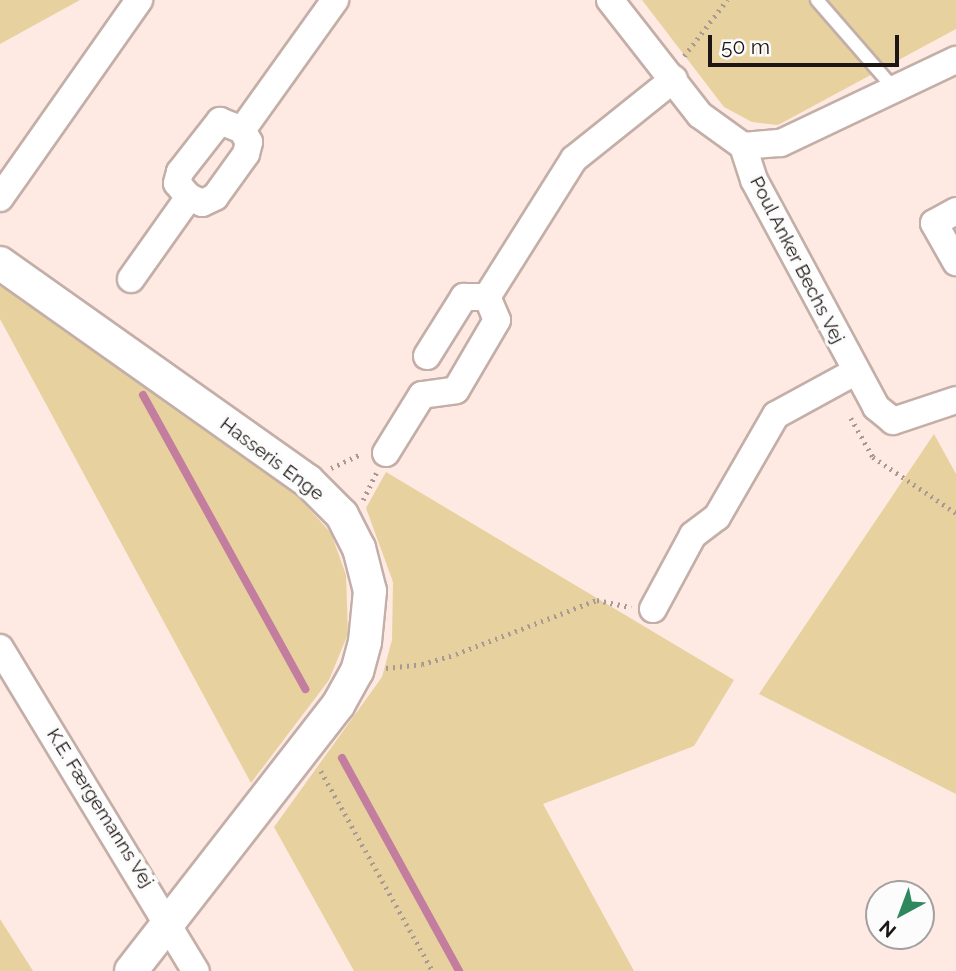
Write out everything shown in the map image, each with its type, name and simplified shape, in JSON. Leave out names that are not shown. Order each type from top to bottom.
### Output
[{"type":"street","points":[[0,198],[139,0]]},
{"type":"street","points":[[242,130],[335,0]]},
{"type":"street","points":[[610,0],[700,115],[743,146]]},
{"type":"street","name":"Poul Anker Bechs Vej","points":[[956,60],[896,91],[781,143],[743,146],[754,180],[844,377],[893,421],[956,400]]},
{"type":"street","points":[[487,297],[574,159],[670,74]]},
{"type":"street","points":[[220,121],[242,130],[249,142],[246,154],[215,197],[202,203],[189,197],[177,183],[180,172],[210,128],[220,121]]},
{"type":"street","points":[[131,279],[189,197]]},
{"type":"street","points":[[956,211],[934,223],[956,262]]},
{"type":"street","name":"Hasseris Enge","points":[[0,263],[300,475],[342,515],[370,591],[365,642],[357,671],[338,705],[131,971]]},
{"type":"street","points":[[427,356],[464,297],[487,297]]},
{"type":"street","points":[[386,453],[422,395],[456,390],[497,320],[487,297]]},
{"type":"street","points":[[653,609],[693,535],[718,517],[776,415],[844,377]]},
{"type":"street","name":"K.E. Færgemanns Vej","points":[[0,648],[170,921],[196,971]]},
{"type":"lane","points":[[817,0],[896,91]]},
{"type":"path","points":[[670,74],[691,51],[727,0]]},
{"type":"path","points":[[844,377],[873,457],[956,513]]},
{"type":"path","points":[[300,475],[334,467],[359,454],[386,453],[349,529]]},
{"type":"path","points":[[357,671],[422,664],[597,600],[653,609]]},
{"type":"path","points":[[303,748],[326,778],[433,971]]},
{"type":"shaded area","points":[[0,0],[80,0],[0,44]]},
{"type":"shaded area","points":[[642,0],[956,0],[956,29],[778,125],[752,122],[724,107]]},
{"type":"shaded area","points":[[0,283],[294,492],[331,533],[346,575],[348,634],[329,680],[251,783],[0,319]]},
{"type":"shaded area","points":[[934,434],[956,474],[956,794],[759,694]]},
{"type":"shaded area","points":[[386,472],[734,680],[694,746],[543,804],[634,971],[354,971],[274,827],[382,677],[392,640],[393,582],[366,508]]},
{"type":"shaded area","points":[[0,919],[33,971],[0,971]]},
{"type":"waterway","points":[[143,395],[305,689]]},
{"type":"waterway","points":[[342,758],[459,971]]}]
